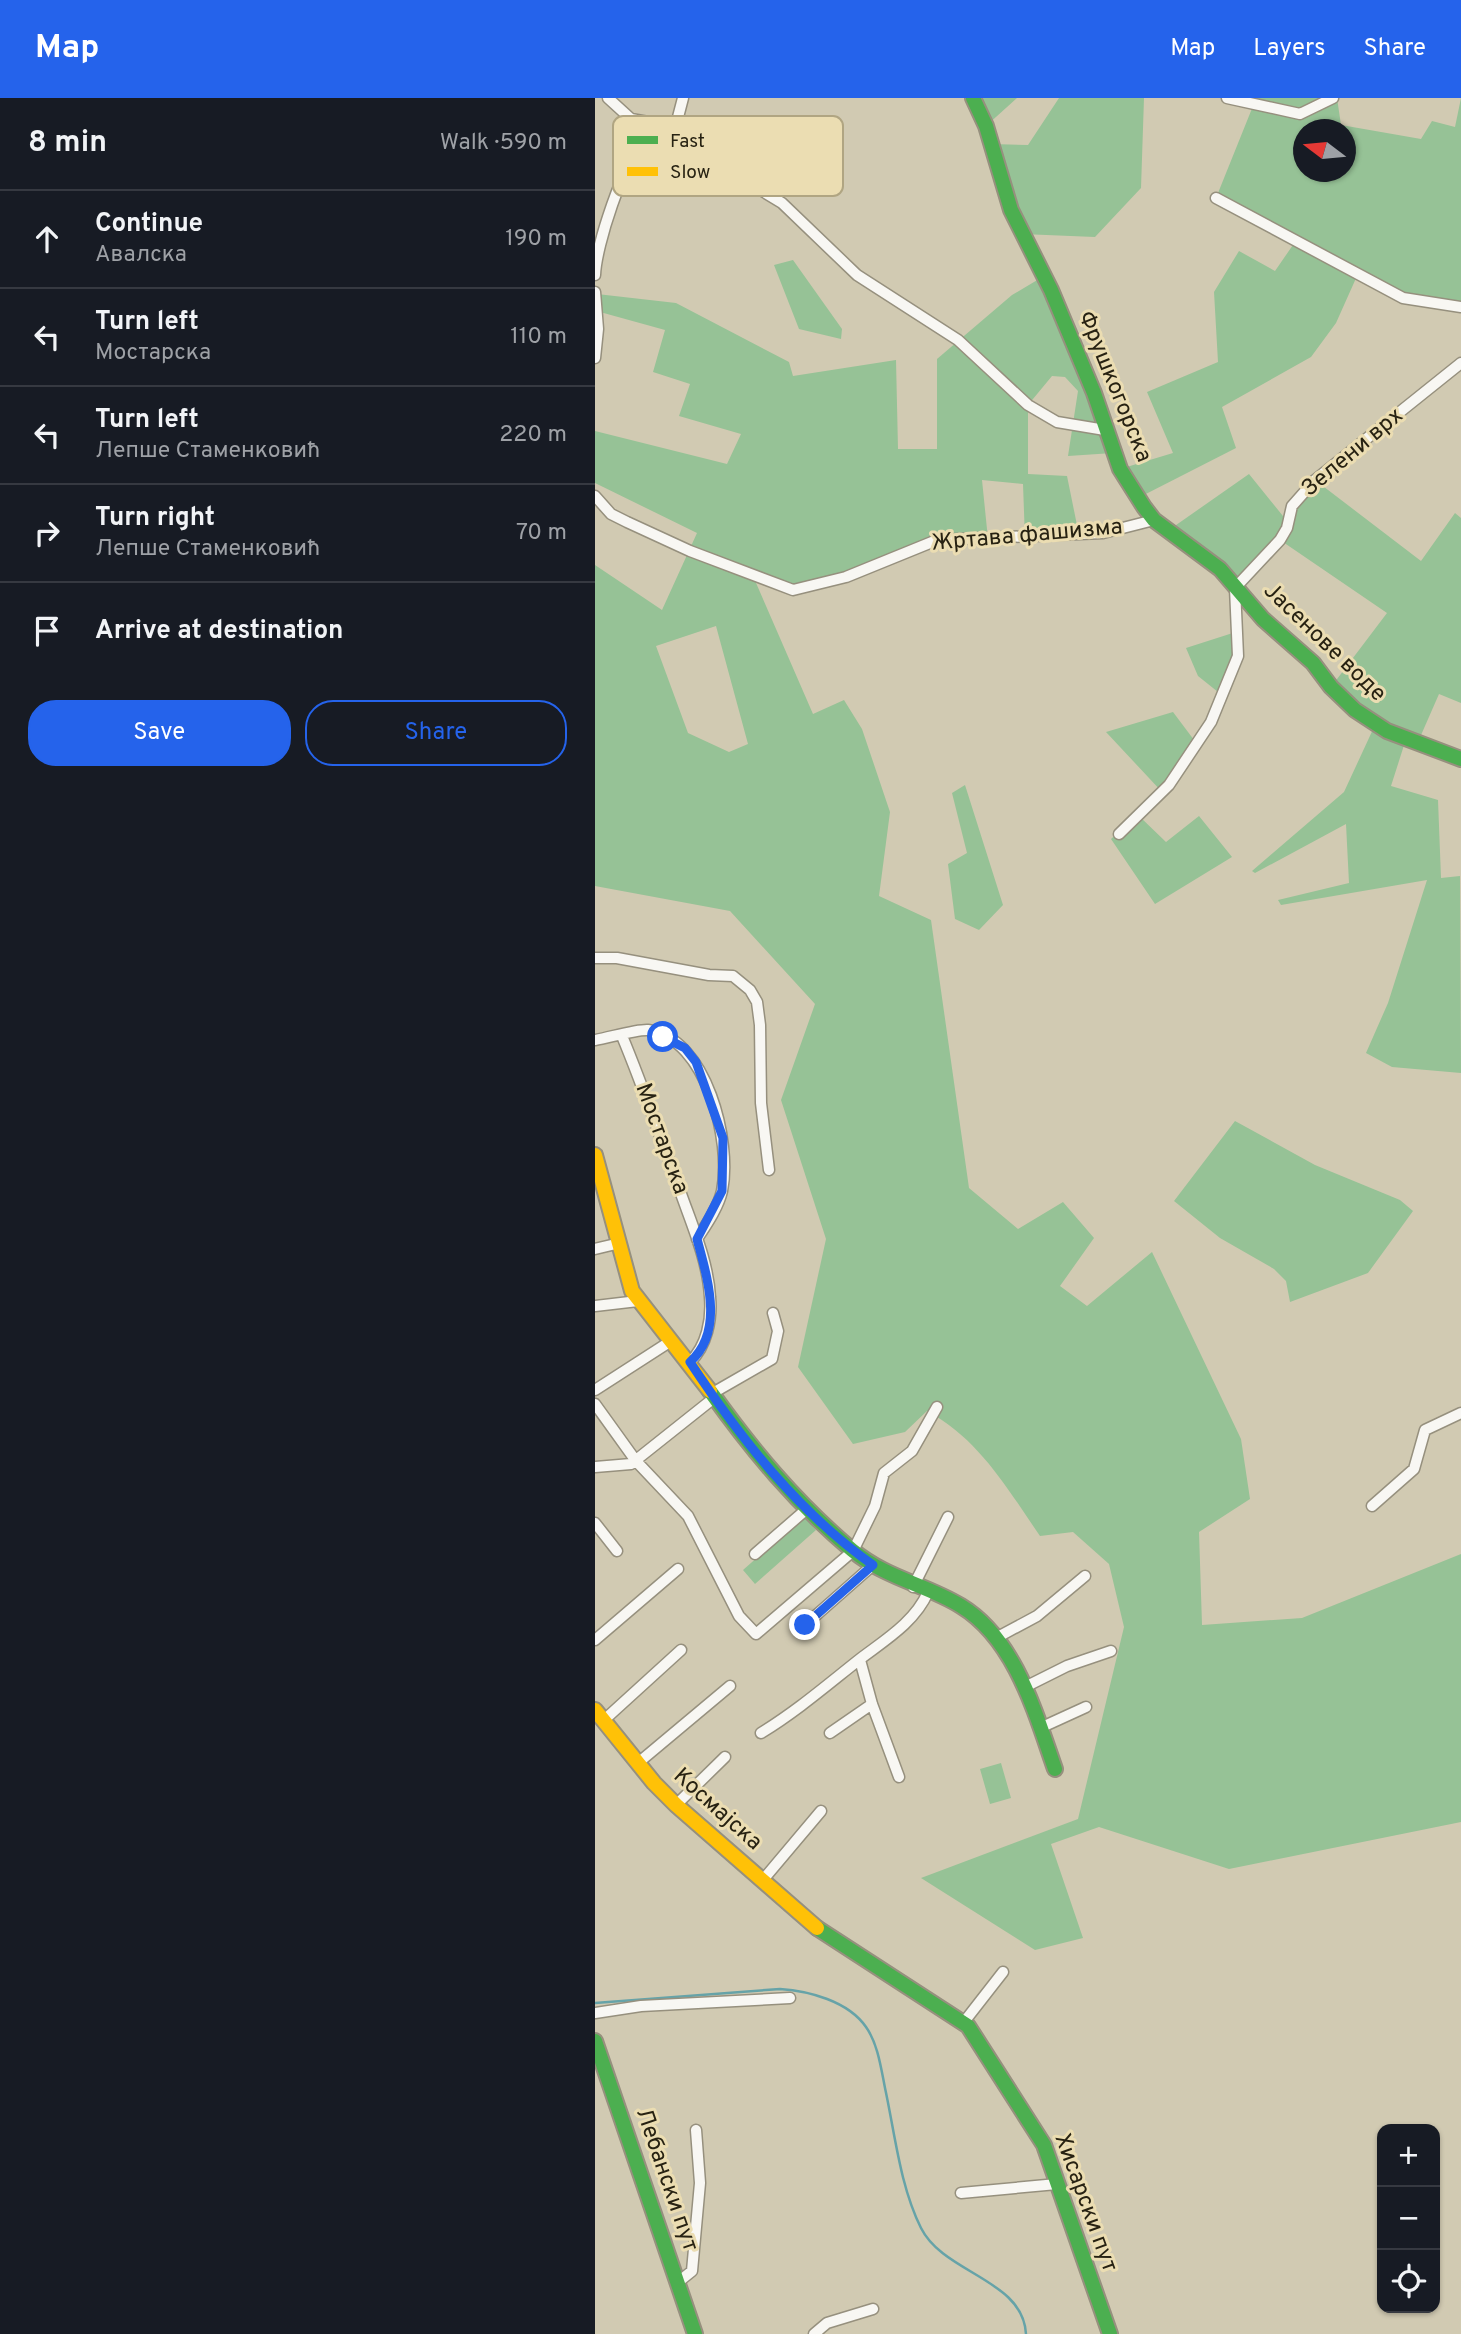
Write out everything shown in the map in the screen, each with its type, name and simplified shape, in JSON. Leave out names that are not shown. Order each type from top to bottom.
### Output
[{"type":"street","points":[[608,98],[628,116]]},
{"type":"street","name":"Фрушкогорска","points":[[973,98],[989,135],[1011,210],[1052,290],[1094,393],[1120,469],[1154,520],[1220,569],[1235,588]]},
{"type":"street","points":[[1227,98],[1300,114],[1333,98]]},
{"type":"street","points":[[676,116],[680,99]]},
{"type":"street","points":[[595,275],[596,261],[615,196]]},
{"type":"street","points":[[771,196],[782,203],[857,275],[958,340],[1028,405],[1057,422],[1105,430]]},
{"type":"street","points":[[1216,198],[1403,298],[1461,307]]},
{"type":"street","points":[[595,292],[599,329],[595,358]]},
{"type":"street","name":"Зелени врх","points":[[1235,588],[1280,540],[1287,528],[1292,506],[1315,480],[1461,363]]},
{"type":"street","name":"Жртава фашизма","points":[[595,496],[611,514],[627,522],[690,551],[793,590],[846,577],[937,540],[1103,533],[1154,520]]},
{"type":"street","points":[[1119,834],[1170,785],[1215,714],[1238,656],[1235,588]]},
{"type":"street","name":"Јасенове воде","points":[[1235,588],[1263,619],[1313,663],[1331,687],[1355,710],[1387,731],[1446,751],[1461,759]]},
{"type":"street","points":[[595,958],[617,957],[709,975],[733,976],[750,989],[757,1002],[760,1025],[761,1103],[769,1170]]},
{"type":"street","points":[[595,1040],[646,1030],[685,1048],[696,1062],[723,1138],[722,1191],[697,1239]]},
{"type":"street","name":"Мостарска","points":[[622,1036],[697,1239],[711,1305],[701,1349],[690,1362]]},
{"type":"street","points":[[595,1156],[632,1291],[638,1301],[690,1362],[755,1454],[853,1551],[913,1587],[961,1606],[996,1638],[1025,1687],[1055,1769]]},
{"type":"street","points":[[595,1249],[620,1243]]},
{"type":"street","points":[[595,1306],[638,1301]]},
{"type":"street","points":[[595,1467],[624,1466],[636,1461],[713,1396],[772,1359],[778,1331],[773,1313]]},
{"type":"street","points":[[595,1391],[671,1341]]},
{"type":"street","points":[[595,1404],[636,1461],[694,1524],[731,1602],[739,1616],[756,1634],[853,1551],[875,1506],[884,1473],[912,1451],[937,1407]]},
{"type":"street","points":[[1372,1506],[1414,1469],[1425,1430],[1461,1413]]},
{"type":"street","points":[[755,1554],[808,1508]]},
{"type":"street","points":[[913,1587],[949,1517]]},
{"type":"street","points":[[595,1523],[617,1551]]},
{"type":"street","points":[[805,1625],[873,1565]]},
{"type":"street","points":[[595,1640],[678,1569]]},
{"type":"street","points":[[996,1638],[1037,1616],[1085,1576]]},
{"type":"street","points":[[761,1733],[814,1699],[901,1628],[918,1610],[928,1592]]},
{"type":"street","points":[[599,1716],[681,1650]]},
{"type":"street","points":[[1025,1687],[1067,1666],[1111,1651]]},
{"type":"street","points":[[860,1660],[872,1704],[899,1777]]},
{"type":"street","points":[[638,1763],[730,1686]]},
{"type":"street","points":[[829,1733],[872,1704]]},
{"type":"street","points":[[1040,1728],[1086,1707]]},
{"type":"street","name":"Космајска","points":[[599,1716],[676,1805],[821,1932]]},
{"type":"street","points":[[676,1805],[725,1757]]},
{"type":"street","points":[[762,1881],[821,1811]]},
{"type":"street","name":"Хисарски пут","points":[[821,1932],[964,2022],[1044,2145],[1110,2334]]},
{"type":"street","points":[[964,2022],[1003,1972]]},
{"type":"street","points":[[595,2013],[653,2005],[790,1998]]},
{"type":"street","name":"Лебански пут","points":[[595,2040],[695,2334]]},
{"type":"street","points":[[677,2283],[692,2271],[701,2183],[696,2130]]},
{"type":"street","points":[[961,2193],[1057,2184]]},
{"type":"street","points":[[814,2334],[836,2319],[873,2309]]},
{"type":"green space","points":[[973,98],[1017,98],[986,126]]},
{"type":"green space","points":[[1059,98],[1144,98],[1141,188],[1095,237],[1022,234],[991,144],[1028,145]]},
{"type":"green space","points":[[1227,98],[1337,98],[1340,119],[1293,119],[1293,182],[1356,182],[1356,128],[1421,139],[1432,121],[1455,127],[1461,98],[1461,307],[1414,301],[1357,276],[1336,323],[1311,357],[1222,407],[1236,448],[1138,498],[1120,469],[1173,453],[1147,392],[1218,362],[1214,292],[1239,251],[1275,271],[1295,242],[1216,198],[1253,106]]},
{"type":"green space","points":[[793,260],[842,329],[841,339],[799,329],[774,265]]},
{"type":"green space","points":[[1044,276],[1113,453],[1068,456],[1078,391],[1065,377],[1052,376],[1028,405],[1028,474],[1067,476],[1079,535],[1025,539],[1023,484],[982,480],[988,539],[936,540],[793,590],[753,576],[813,714],[844,700],[862,729],[890,812],[879,896],[931,920],[969,1188],[1018,1229],[1063,1202],[1094,1238],[1060,1286],[1087,1306],[1152,1252],[1241,1439],[1250,1499],[1199,1532],[1202,1625],[1302,1618],[1461,1554],[1461,1822],[1229,1869],[1099,1827],[1051,1844],[1083,1938],[1035,1950],[921,1878],[1078,1819],[1124,1627],[1109,1564],[1073,1532],[1040,1536],[977,1450],[945,1422],[927,1411],[905,1432],[853,1444],[798,1367],[826,1239],[781,1100],[815,1004],[730,911],[595,886],[595,565],[662,610],[697,533],[595,483],[595,431],[727,464],[741,434],[679,416],[690,384],[653,372],[665,330],[600,312],[597,294],[676,303],[789,362],[793,376],[896,360],[898,449],[937,449],[937,359],[1012,295]],"holes":[[[716,626],[748,744],[729,752],[688,733],[656,646]]]},
{"type":"green space","points":[[1249,474],[1287,521],[1315,480],[1421,561],[1455,513],[1461,518],[1461,703],[1439,694],[1418,742],[1406,739],[1391,786],[1438,800],[1441,878],[1460,876],[1461,1073],[1392,1067],[1366,1053],[1388,1003],[1427,880],[1281,905],[1278,900],[1349,883],[1346,824],[1255,873],[1252,871],[1344,792],[1375,725],[1331,687],[1387,613],[1280,540],[1235,588],[1169,530]]},
{"type":"green space","points":[[1239,631],[1239,646],[1223,696],[1198,676],[1186,648]]},
{"type":"green space","points":[[1173,712],[1197,744],[1163,793],[1106,732]]},
{"type":"green space","points":[[965,785],[1003,905],[979,930],[955,919],[948,864],[967,853],[952,793]]},
{"type":"green space","points":[[1138,815],[1166,842],[1199,816],[1232,857],[1155,904],[1111,839]]},
{"type":"green space","points":[[1235,1121],[1315,1165],[1400,1200],[1413,1211],[1368,1273],[1290,1302],[1286,1281],[1274,1269],[1220,1238],[1174,1201]]},
{"type":"green space","points":[[804,1516],[816,1530],[755,1584],[743,1570]]},
{"type":"green space","points":[[1001,1763],[1011,1798],[990,1804],[980,1769]]},
{"type":"waterway","points":[[595,2003],[780,1989],[815,1995],[849,2010],[866,2027],[876,2048],[903,2177],[921,2228],[932,2244],[998,2288],[1012,2301],[1022,2316],[1026,2334]]},
{"type":"traffic: fast","points":[[973,98],[986,126],[1011,210],[1051,290],[1094,393],[1120,469],[1144,507],[1154,520],[1220,569],[1263,619],[1313,663],[1331,687],[1355,710],[1387,731],[1461,759]]},
{"type":"traffic: fast","points":[[710,1391],[776,1475],[812,1514],[852,1550],[892,1575],[961,1606],[980,1620],[996,1637],[1031,1701],[1055,1769]]},
{"type":"traffic: fast","points":[[817,1928],[968,2026],[1044,2145],[1110,2334]]},
{"type":"traffic: fast","points":[[595,2041],[695,2334]]},
{"type":"traffic: slow","points":[[595,1155],[632,1291],[710,1391]]},
{"type":"traffic: slow","points":[[595,1710],[654,1783],[676,1805],[817,1928]]},
{"type":"route","points":[[663,1037],[685,1048],[696,1062],[723,1138],[722,1191],[697,1239],[710,1294],[709,1322],[701,1349],[690,1362],[755,1454],[779,1482],[853,1551],[873,1565],[805,1625]]}]
